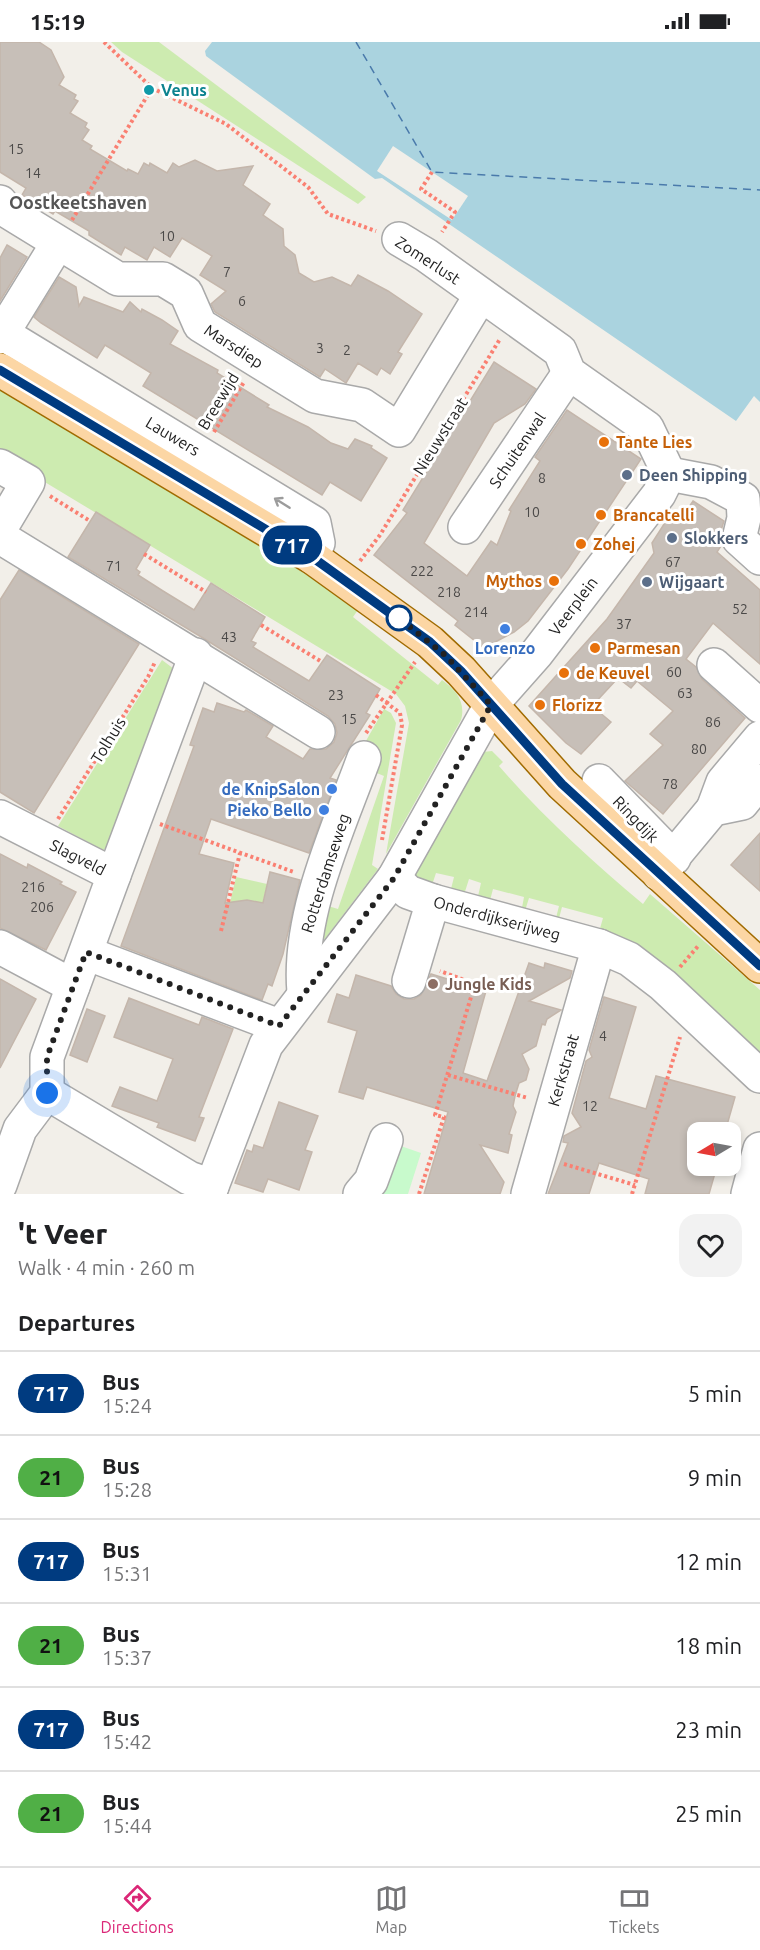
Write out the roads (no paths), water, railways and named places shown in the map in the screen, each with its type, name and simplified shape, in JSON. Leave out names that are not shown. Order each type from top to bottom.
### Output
[{"type":"main road","name":"Ringdijk","points":[[0,370],[312,557],[430,642],[562,784],[666,866],[716,926],[760,966]]},
{"type":"street","name":"Marsdiep","points":[[0,202],[7,211],[118,279],[163,279],[186,293],[200,325],[256,361],[315,396],[362,405],[399,430],[481,295]]},
{"type":"street","name":"Zomerlust","points":[[399,239],[560,351],[569,373],[647,428],[669,474]]},
{"type":"street","points":[[1,334],[58,243]]},
{"type":"street","name":"Lauwers","points":[[1,334],[314,523],[318,543],[312,557]]},
{"type":"street","name":"Schuitenwal","points":[[465,527],[569,373]]},
{"type":"street","points":[[0,466],[28,482],[0,529]]},
{"type":"street","points":[[669,474],[711,482],[743,499],[744,518],[739,539],[760,558]]},
{"type":"street","name":"Veerplein","points":[[491,705],[537,653],[659,494],[669,474]]},
{"type":"street","points":[[0,537],[196,655],[318,732]]},
{"type":"street","points":[[114,875],[196,655]]},
{"type":"street","points":[[714,665],[760,706]]},
{"type":"street","points":[[0,1185],[20,1129],[47,1093],[210,1190],[255,1066],[266,1045],[304,992],[351,936],[394,878],[491,705]]},
{"type":"street","points":[[666,866],[713,809],[723,782],[760,738]]},
{"type":"street","name":"Rotterdamseweg","points":[[304,992],[301,964],[304,941],[320,881],[364,758]]},
{"type":"street","name":"Ringdijk","points":[[599,781],[666,866]]},
{"type":"street","points":[[713,809],[742,803],[760,782]]},
{"type":"street","name":"Slagveld","points":[[0,817],[114,875],[47,1057],[47,1093]]},
{"type":"street","name":"Onderdijkserijweg","points":[[394,878],[408,892],[433,901],[599,946],[629,959],[663,985],[760,1076]]},
{"type":"street","points":[[413,968],[433,901]]},
{"type":"street","name":"Kerkstraat","points":[[528,1194],[537,1156],[599,946]]},
{"type":"street","points":[[0,947],[73,986]]},
{"type":"street","points":[[86,952],[279,1026]]},
{"type":"street","points":[[360,1194],[371,1181],[386,1140]]},
{"type":"street","points":[[748,1194],[760,1149]]},
{"type":"water","points":[[212,42],[760,42],[760,402],[754,396],[736,421],[382,178],[375,179],[206,56],[205,51]]},
{"type":"place","name":"Venus","points":[[149,90]]},
{"type":"place","name":"Tante Lies","points":[[604,442]]},
{"type":"place","name":"Deen Shipping","points":[[627,475]]},
{"type":"place","name":"Brancatelli","points":[[601,515]]},
{"type":"place","name":"Slokkers","points":[[672,538]]},
{"type":"place","name":"Zohej","points":[[581,544]]},
{"type":"place","name":"Mythos","points":[[554,581]]},
{"type":"place","name":"Wijgaart","points":[[647,582]]},
{"type":"place","name":"Lorenzo","points":[[505,629]]},
{"type":"place","name":"Parmesan","points":[[595,648]]},
{"type":"place","name":"de Keuvel","points":[[564,673]]},
{"type":"place","name":"Florizz","points":[[540,705]]},
{"type":"place","name":"de KnipSalon","points":[[332,789]]},
{"type":"place","name":"Pieko Bello","points":[[324,810]]},
{"type":"place","name":"Jungle Kids","points":[[433,984]]},
{"type":"district","name":"Oostkeetshaven","points":[[78,202]]}]
